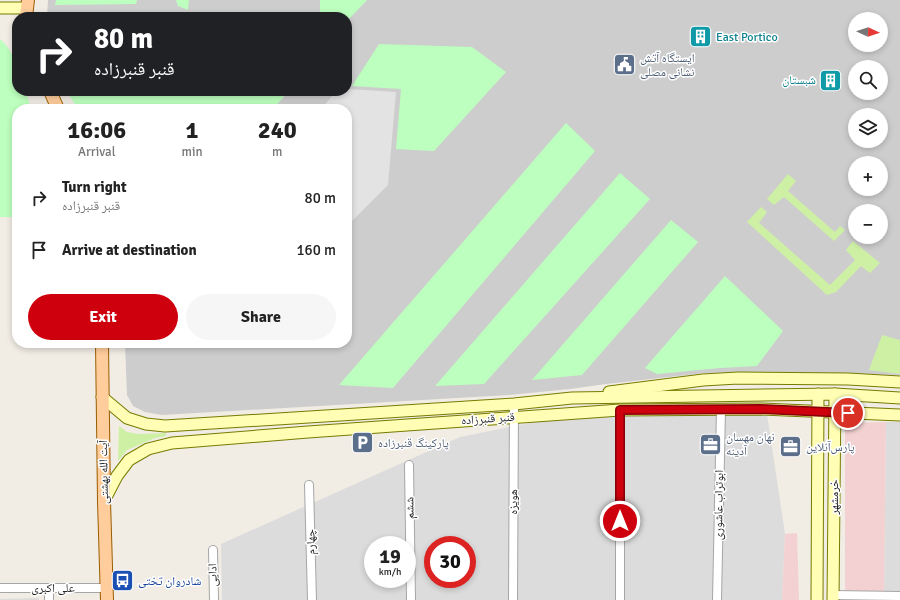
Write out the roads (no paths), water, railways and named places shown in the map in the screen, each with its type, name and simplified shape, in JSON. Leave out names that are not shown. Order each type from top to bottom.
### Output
[{"type":"main road","points":[[0,8],[27,8]]},
{"type":"main road","name":"آیت الله بهشتی","points":[[102,348],[107,594]]},
{"type":"main road","points":[[572,398],[703,380],[738,378],[848,379],[900,382]]},
{"type":"main road","name":"قنبر قنبرزاده","points":[[102,397],[127,418],[146,424],[165,426],[514,404],[572,398],[818,394],[900,398]]},
{"type":"main road","name":"خرمشهر","points":[[817,600],[818,394]]},
{"type":"main road","name":"خرمشهر","points":[[833,597],[834,394]]},
{"type":"main road","name":"قنبر قنبرزاده","points":[[104,502],[118,476],[129,460],[148,449],[172,443],[316,431],[620,410],[721,409],[818,411],[900,415]]},
{"type":"street","name":"هویزه","points":[[513,600],[514,404]]},
{"type":"street","name":"ابوتراب عاشوری","points":[[717,600],[721,409]]},
{"type":"street","points":[[620,410],[620,600]]},
{"type":"street","name":"ششم","points":[[409,465],[411,600]]},
{"type":"street","name":"چهارم","points":[[309,485],[312,600]]},
{"type":"street","name":"ادایی","points":[[213,550],[214,600]]},
{"type":"street","name":"علی‌ اکبری","points":[[0,588],[49,588],[107,594]]},
{"type":"street","points":[[49,588],[49,600]]},
{"type":"street","points":[[833,597],[900,596]]},
{"type":"place","name":"East Portico","points":[[700,37]]},
{"type":"place","name":"ایستگاه آتش نشانی مصلی","points":[[625,65]]},
{"type":"place","name":"شبستان","points":[[831,80]]},
{"type":"place","name":"پارکینگ قنبرزاده","points":[[363,443]]},
{"type":"place","name":"نهان مهسان آدینه","points":[[710,444]]},
{"type":"place","name":"پارس‌آنلاین","points":[[790,447]]},
{"type":"place","name":"شادروان تختی","points":[[123,581]]}]
